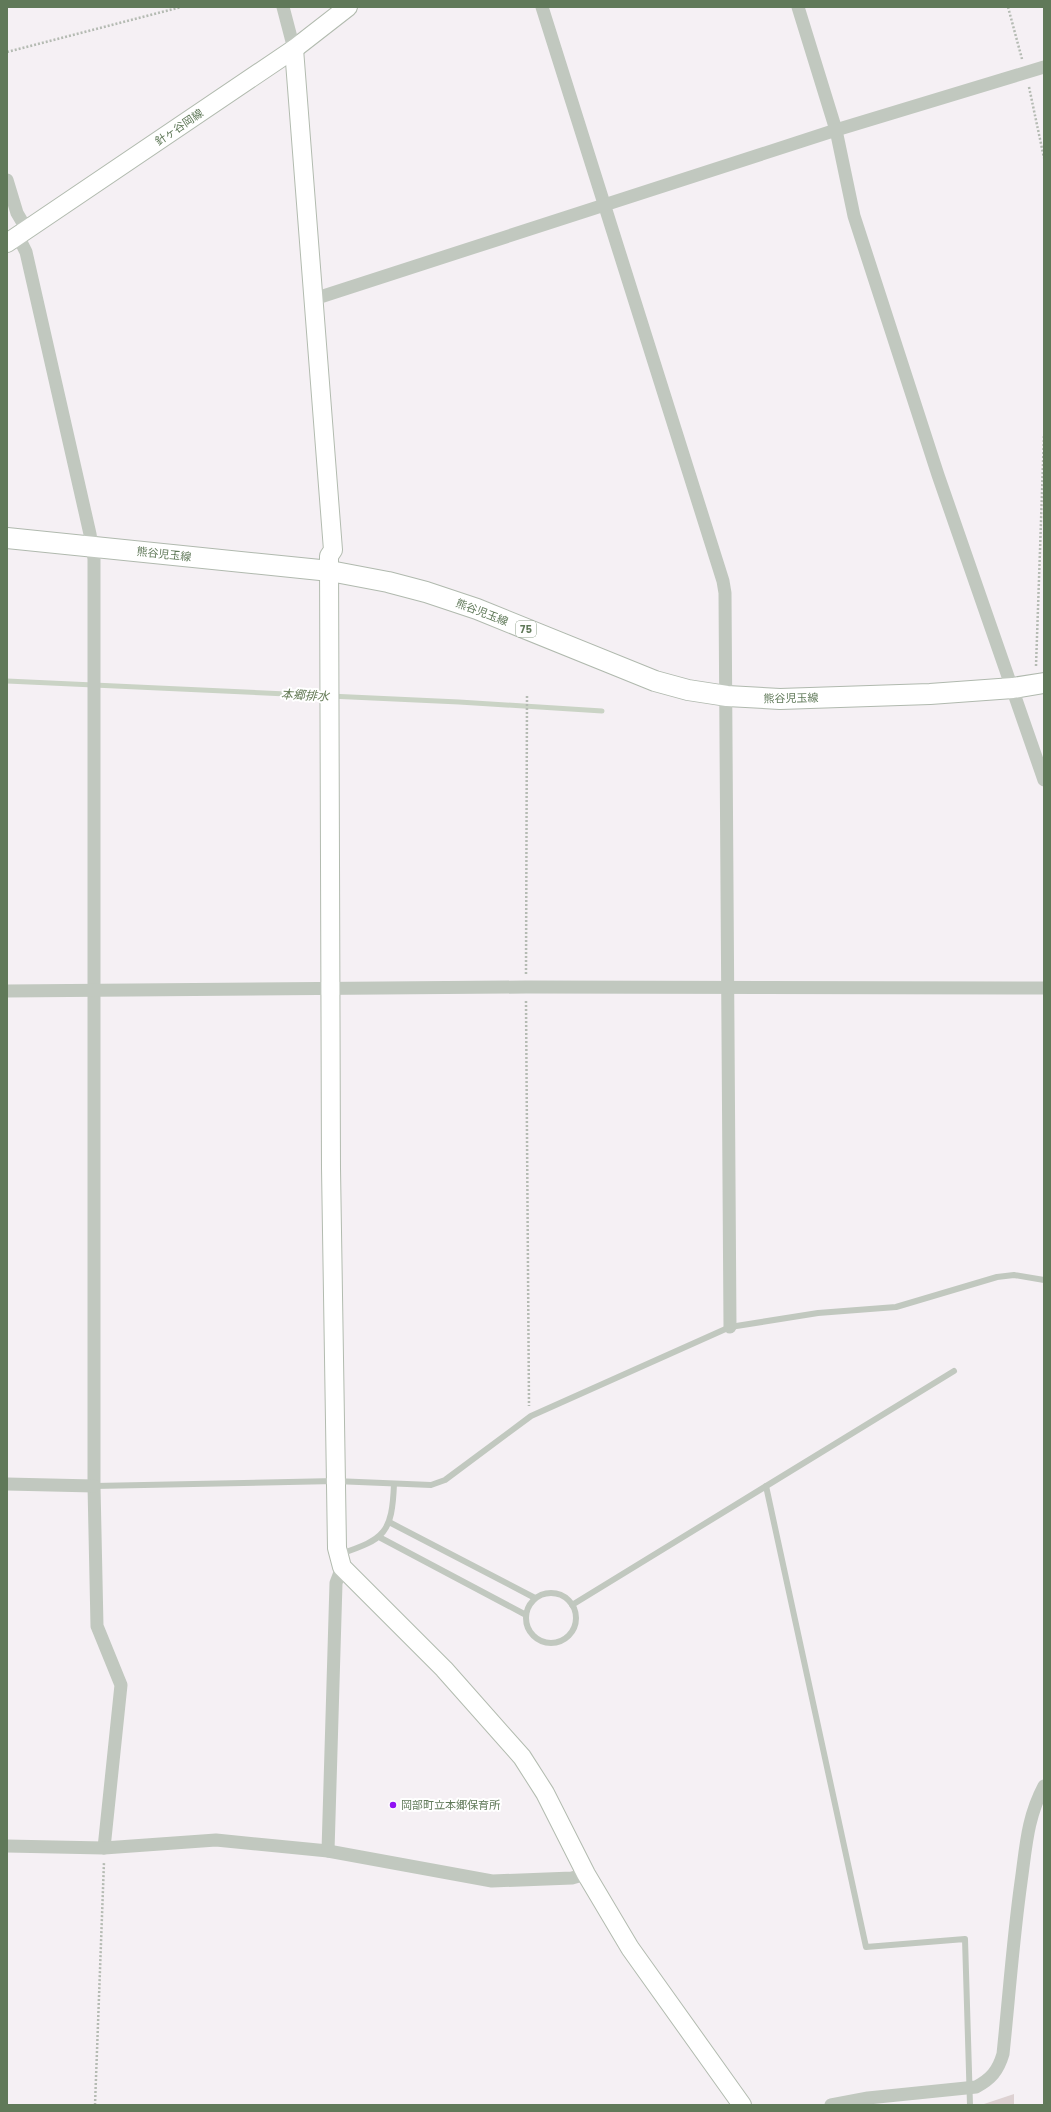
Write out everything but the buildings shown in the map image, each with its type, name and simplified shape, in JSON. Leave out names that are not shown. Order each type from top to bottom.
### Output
[{"type":"main road","name":"熊谷児玉線","points":[[7,538],[330,571],[388,582],[477,608],[655,681],[688,690],[727,696],[780,699],[930,694],[1013,688],[1040,684]]},
{"type":"street","points":[[283,7],[294,49],[333,550],[329,556],[331,1168],[335,1481],[337,1548],[340,1561],[336,1583],[328,1851]]},
{"type":"street","name":"針ヶ谷岡線","points":[[17,236],[294,49],[348,7]]},
{"type":"street","points":[[542,7],[723,581],[725,593],[729,988],[730,1327]]},
{"type":"street","points":[[798,7],[836,130],[854,216],[938,475],[1013,688],[1019,713],[1044,780]]},
{"type":"street","points":[[314,299],[836,130],[1044,67]]},
{"type":"street","points":[[7,180],[17,213],[17,236],[26,252],[94,559],[94,1486],[97,1626],[121,1685],[104,1848]]},
{"type":"street","points":[[7,991],[526,987],[1044,988]]},
{"type":"street","points":[[7,1484],[94,1486]]},
{"type":"street","points":[[340,1561],[444,1669],[522,1758],[546,1793],[586,1874],[630,1948],[742,2105]]},
{"type":"street","points":[[831,2105],[868,2098],[969,2089],[988,2081],[999,2068],[1003,2054],[1026,1833],[1034,1804],[1044,1786]]},
{"type":"street","points":[[7,1846],[104,1848],[216,1840],[328,1851],[492,1881],[572,1878],[586,1874]]},
{"type":"lane","points":[[94,1486],[335,1481],[431,1486],[445,1480],[531,1416],[730,1327],[818,1313],[896,1307],[997,1277],[1014,1275],[1044,1280]]},
{"type":"lane","points":[[572,1605],[954,1371]]},
{"type":"lane","points":[[340,1561],[379,1537],[389,1522],[393,1502],[394,1484]]},
{"type":"lane","points":[[766,1486],[866,1947],[965,1939],[970,2105]]},
{"type":"lane","points":[[389,1522],[535,1598]]},
{"type":"lane","points":[[379,1537],[526,1615]]},
{"type":"lane","points":[[543,1594],[559,1594],[572,1605],[575,1612],[574,1627],[564,1639],[556,1642],[548,1642],[533,1635],[528,1629],[526,1615],[535,1598],[543,1594]]},
{"type":"path","points":[[7,52],[181,7]]},
{"type":"path","points":[[1008,7],[1026,72],[1044,158]]},
{"type":"path","points":[[1040,684],[1044,435]]},
{"type":"path","points":[[527,696],[526,987],[528,1389],[531,1416]]},
{"type":"path","points":[[95,2105],[104,1848]]},
{"type":"shaded area","points":[[1014,2094],[1014,2105],[981,2105]]},
{"type":"waterway","name":"本郷排水","points":[[7,681],[459,702],[602,711]]},
{"type":"place","name":"岡部町立本郷保育所","points":[[393,1805]]}]
